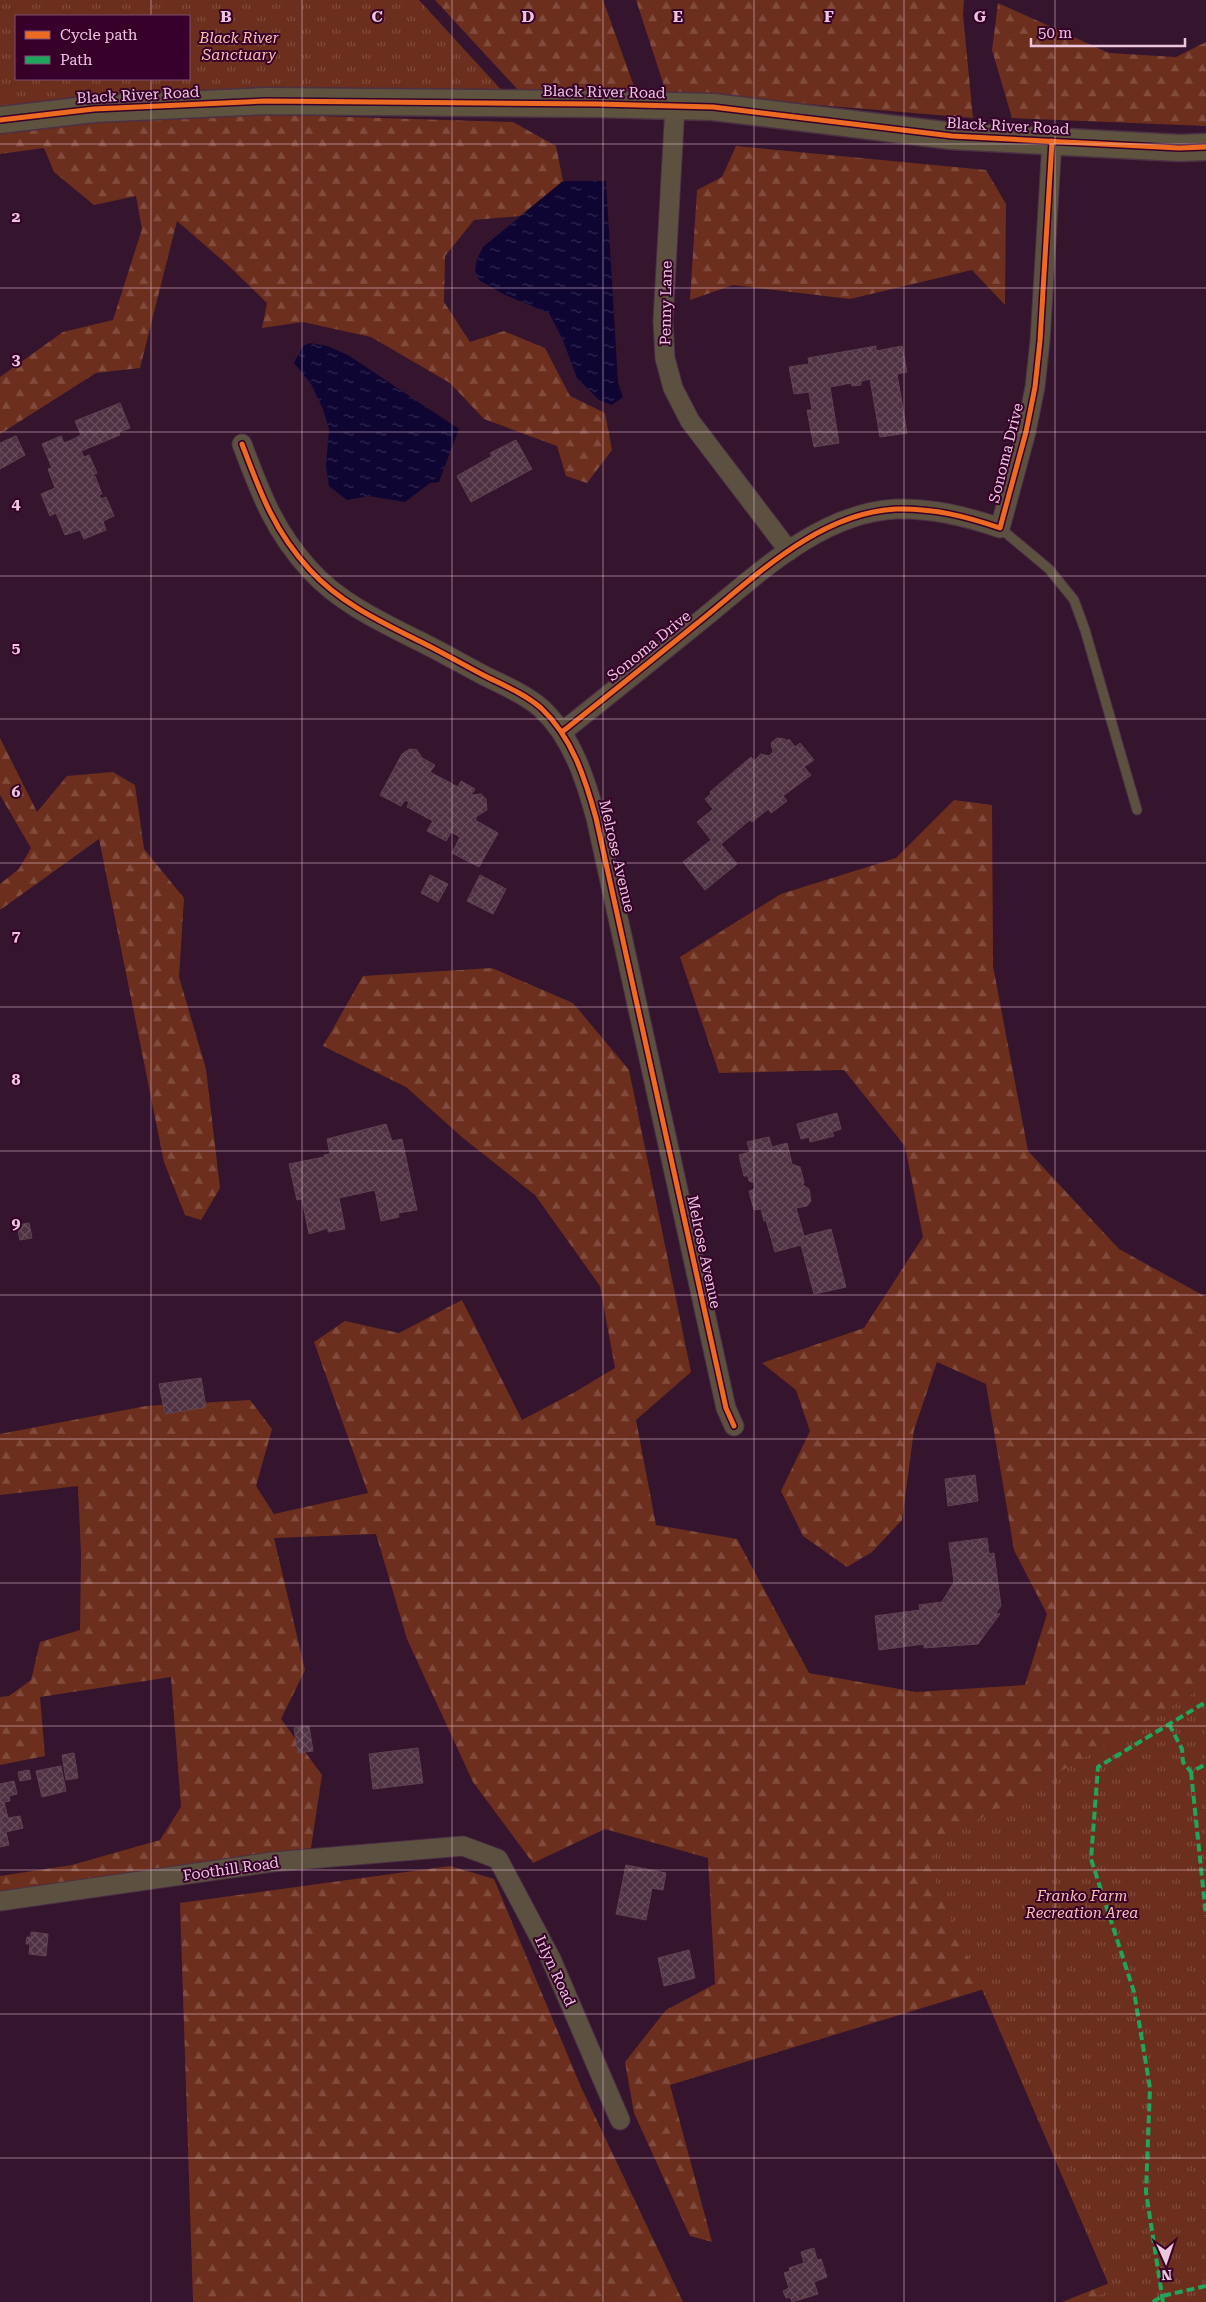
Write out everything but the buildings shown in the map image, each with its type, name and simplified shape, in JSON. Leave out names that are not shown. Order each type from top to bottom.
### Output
[{"type":"street","name":"Black River Road","points":[[0,120],[94,109],[266,100],[463,101],[713,107],[952,136],[1206,148]]},
{"type":"street","name":"Penny Lane","points":[[675,106],[663,321],[665,358],[673,388],[690,421],[789,551]]},
{"type":"street","name":"Sonoma Drive","points":[[562,732],[789,551],[831,526],[864,515],[895,509],[932,510],[961,515],[1000,528],[1026,432],[1035,387],[1040,341],[1052,141]]},
{"type":"street","name":"Melrose Avenue","points":[[242,444],[266,508],[285,540],[310,571],[343,599],[383,623],[514,691],[540,707],[562,732],[576,757],[596,818],[726,1408],[734,1426]]},
{"type":"street","name":"Foothill Road","points":[[0,1901],[272,1862],[463,1846]]},
{"type":"street","name":"Irlyn Road","points":[[463,1846],[498,1859],[551,1959],[620,2120]]},
{"type":"lane","points":[[1000,528],[1049,569],[1074,600],[1085,630],[1137,810]]},
{"type":"green space","name":"Black River Sanctuary","points":[[0,0],[419,0],[505,94],[0,113]]},
{"type":"green space","points":[[435,0],[603,0],[636,92],[519,91]]},
{"type":"green space","points":[[636,0],[964,0],[963,15],[973,118],[666,92]]},
{"type":"green space","points":[[998,3],[1109,53],[1176,57],[1206,42],[1206,126],[1012,118],[992,50]]},
{"type":"green space","points":[[193,112],[513,122],[556,146],[563,181],[520,216],[474,220],[445,256],[444,302],[470,342],[504,331],[545,348],[570,396],[605,413],[612,450],[587,483],[566,476],[557,446],[484,419],[450,383],[371,337],[303,322],[262,328],[267,303],[230,267],[177,221],[140,368],[96,373],[0,434],[0,377],[63,332],[113,320],[142,229],[136,196],[94,205],[54,172],[44,148],[0,154],[0,132]]},
{"type":"green space","points":[[736,146],[986,170],[1006,204],[1005,305],[972,270],[850,299],[733,285],[690,300],[697,190],[722,177]]},
{"type":"green space","points":[[0,738],[37,812],[67,776],[113,772],[135,785],[144,849],[184,898],[179,977],[206,1069],[220,1188],[201,1220],[185,1215],[164,1162],[99,839],[0,910],[0,884],[19,869],[31,848],[0,795]]},
{"type":"green space","points":[[954,800],[992,805],[993,966],[1028,1151],[1119,1249],[1206,1297],[1206,2221],[1096,1955],[670,2085],[712,2242],[690,2236],[634,2113],[625,2062],[666,2010],[715,1984],[708,1858],[605,1829],[533,1863],[473,1782],[407,1639],[376,1534],[274,1538],[305,1670],[281,1719],[322,1775],[311,1848],[0,1891],[0,1876],[72,1865],[160,1840],[181,1807],[171,1677],[40,1697],[45,1756],[0,1765],[0,1697],[9,1696],[31,1680],[40,1642],[80,1630],[81,1555],[78,1486],[0,1495],[0,1434],[146,1406],[250,1400],[272,1429],[256,1486],[274,1514],[368,1493],[314,1342],[345,1321],[399,1333],[462,1300],[522,1420],[615,1368],[600,1286],[535,1195],[463,1138],[406,1087],[323,1046],[363,976],[492,968],[573,1003],[629,1070],[691,1372],[636,1420],[656,1525],[737,1539],[809,1673],[916,1692],[1025,1685],[1047,1614],[1014,1550],[986,1384],[937,1362],[914,1430],[902,1520],[872,1552],[847,1567],[803,1536],[781,1491],[810,1431],[796,1390],[762,1363],[864,1328],[923,1237],[905,1146],[844,1070],[719,1073],[680,957],[781,894],[896,858]]},
{"type":"green space","name":"Franko Farm Recreation Area","points":[[1206,1686],[1206,2302],[1084,2302],[1111,2290],[923,1852]]},
{"type":"green space","points":[[450,1866],[494,1879],[581,2087],[683,2302],[193,2302],[180,1903]]},
{"type":"green space","points":[[1122,2278],[1120,2302],[1062,2302]]},
{"type":"water","points":[[563,181],[606,181],[618,383],[623,397],[612,405],[599,400],[577,378],[562,338],[549,313],[505,295],[479,280],[475,270],[477,259],[483,247]]},
{"type":"water","points":[[310,343],[327,346],[348,355],[459,429],[439,482],[430,483],[405,502],[369,496],[347,500],[329,486],[326,467],[329,429],[323,409],[311,384],[294,363],[303,346]]},
{"type":"marked path","points":[[1163,2302],[1146,2192],[1150,2088],[1134,1992],[1091,1859],[1098,1767],[1206,1702]]},
{"type":"marked path","points":[[1169,1724],[1182,1749],[1183,1762],[1191,1772],[1206,1764]]},
{"type":"marked path","points":[[1191,1772],[1206,1916]]},
{"type":"marked path","points":[[1153,2302],[1162,2296],[1206,2286]]},
{"type":"cycle path","points":[[0,120],[94,109],[266,101],[598,104],[713,107],[952,136],[1179,148],[1206,147]]},
{"type":"cycle path","points":[[562,732],[763,569],[813,535],[839,522],[867,513],[909,509],[948,514],[1000,528],[1026,432],[1035,387],[1040,341],[1052,141]]},
{"type":"cycle path","points":[[242,444],[262,495],[277,526],[297,555],[321,581],[334,592],[374,618],[528,698],[552,719],[569,745],[582,773],[596,818],[726,1408],[734,1426]]}]
